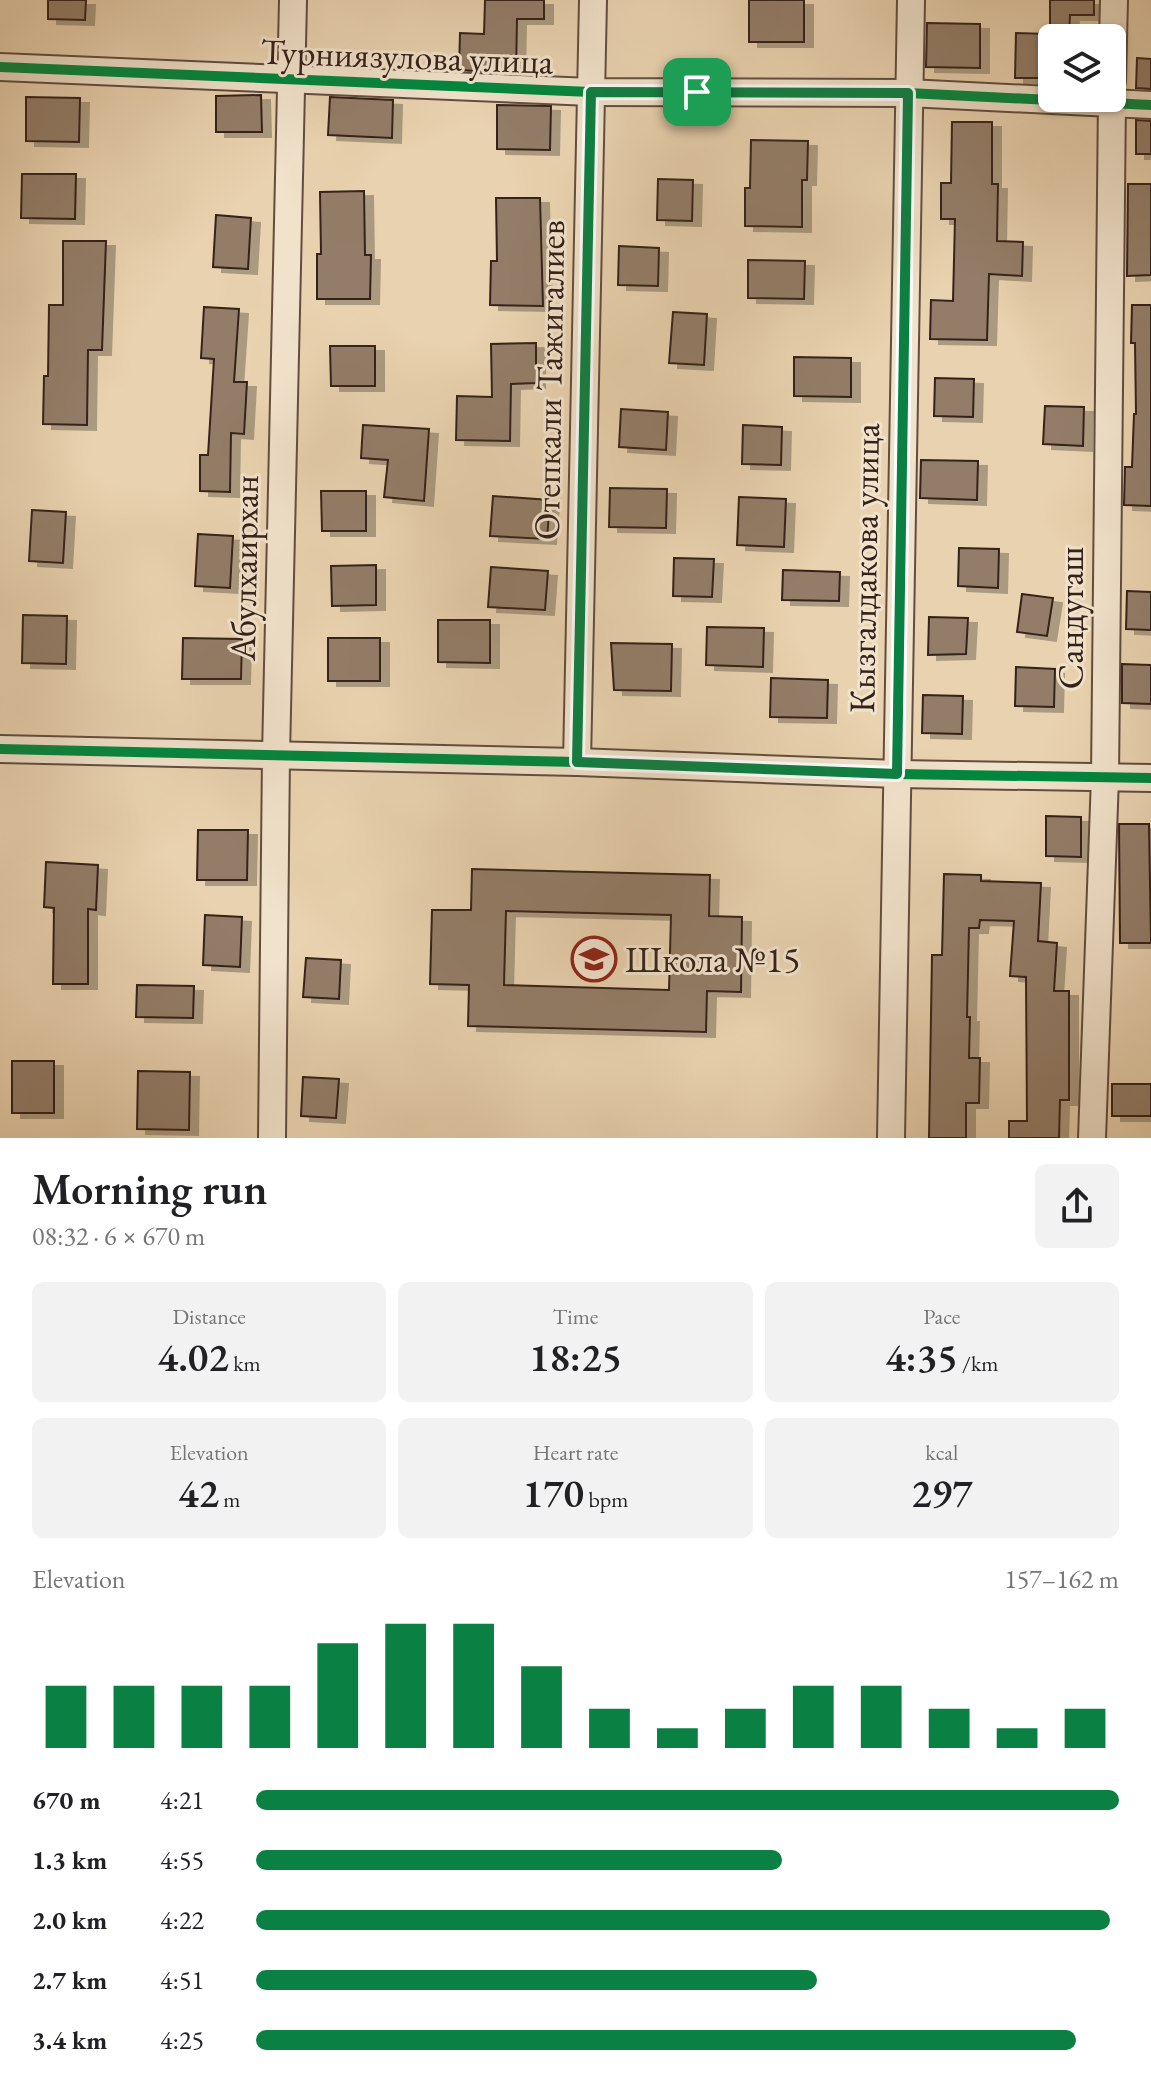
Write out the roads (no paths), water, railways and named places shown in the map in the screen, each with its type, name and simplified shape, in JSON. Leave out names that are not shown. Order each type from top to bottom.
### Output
[{"type":"street","name":"Абулхаирхан","points":[[272,1138],[276,755],[293,0]]},
{"type":"street","name":"Отепкали Тажигалиев","points":[[577,762],[593,0]]},
{"type":"street","name":"Кызгалдакова улица","points":[[891,1138],[911,0]]},
{"type":"street","name":"Сандугаш","points":[[1113,24],[1114,0]]},
{"type":"street","name":"Турниязулова улица","points":[[0,67],[591,92],[1038,94]]},
{"type":"street","name":"Турниязулова улица","points":[[1126,98],[1151,105]]},
{"type":"street","name":"Сандугаш","points":[[1092,1138],[1105,777],[1112,112]]},
{"type":"street","points":[[0,749],[1151,778]]},
{"type":"place","name":"Школа №15","points":[[594,959]]}]
